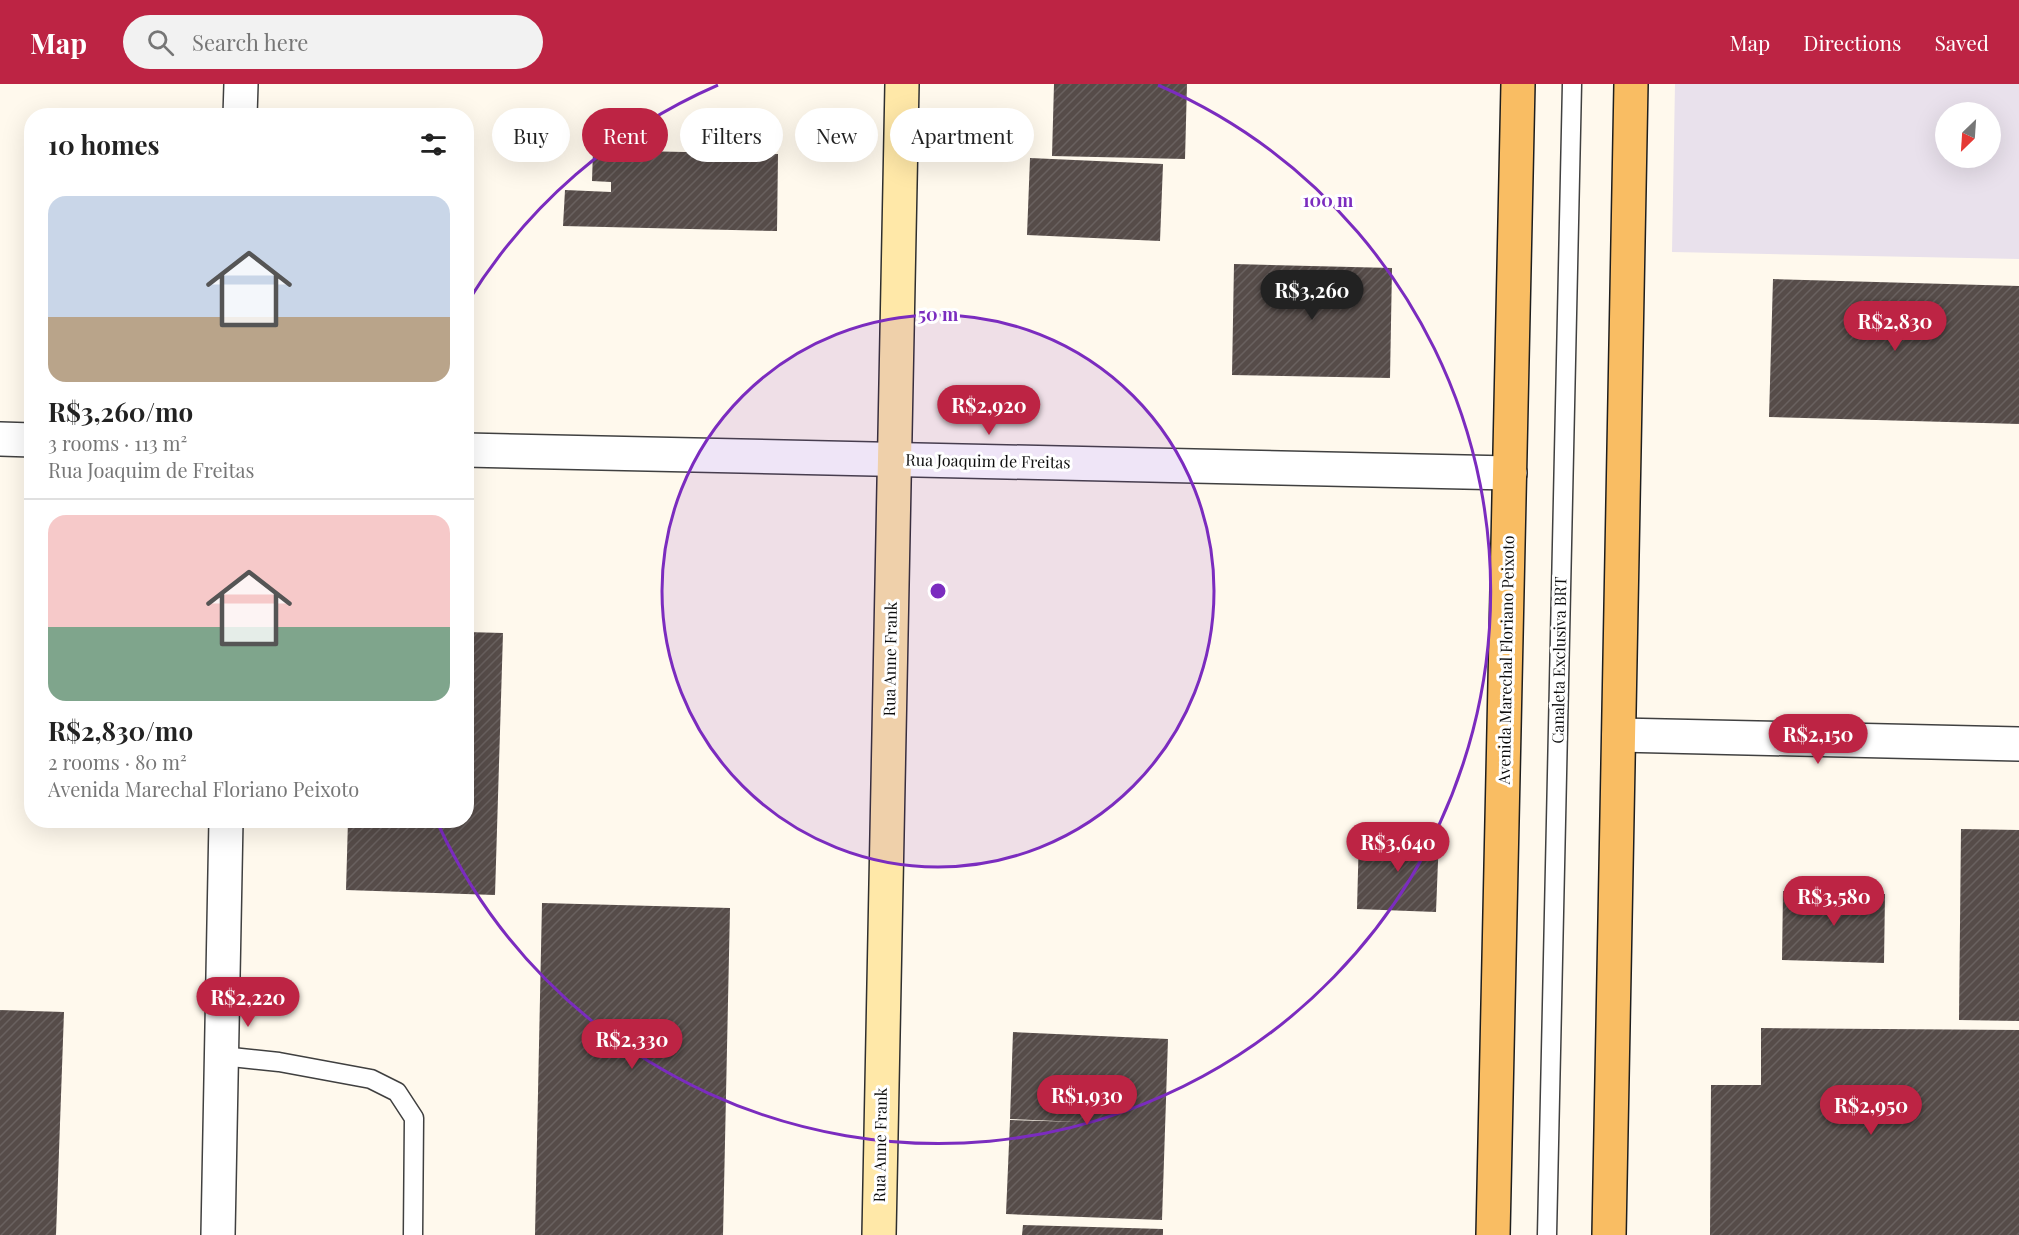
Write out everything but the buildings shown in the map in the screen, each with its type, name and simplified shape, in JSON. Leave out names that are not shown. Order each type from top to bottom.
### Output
[{"type":"main road","name":"Rua Anne Frank","points":[[879,1235],[902,84]]},
{"type":"main road","name":"Avenida Marechal Floriano Peixoto","points":[[1493,1235],[1518,84]]},
{"type":"main road","points":[[1609,1235],[1631,84]]},
{"type":"street","points":[[240,108],[241,84]]},
{"type":"street","points":[[0,439],[24,440]]},
{"type":"street","name":"Rua Joaquim de Freitas","points":[[474,450],[1510,473]]},
{"type":"street","points":[[1618,735],[2019,744]]},
{"type":"street","points":[[218,1235],[226,828]]},
{"type":"lane","name":"Canaleta Exclusiva BRT","points":[[1547,1235],[1572,84]]},
{"type":"lane","points":[[222,1056],[279,1062],[371,1078],[398,1092],[414,1118],[413,1235]]},
{"type":"shaded area","points":[[1675,84],[2019,84],[2019,259],[1672,252]]}]
